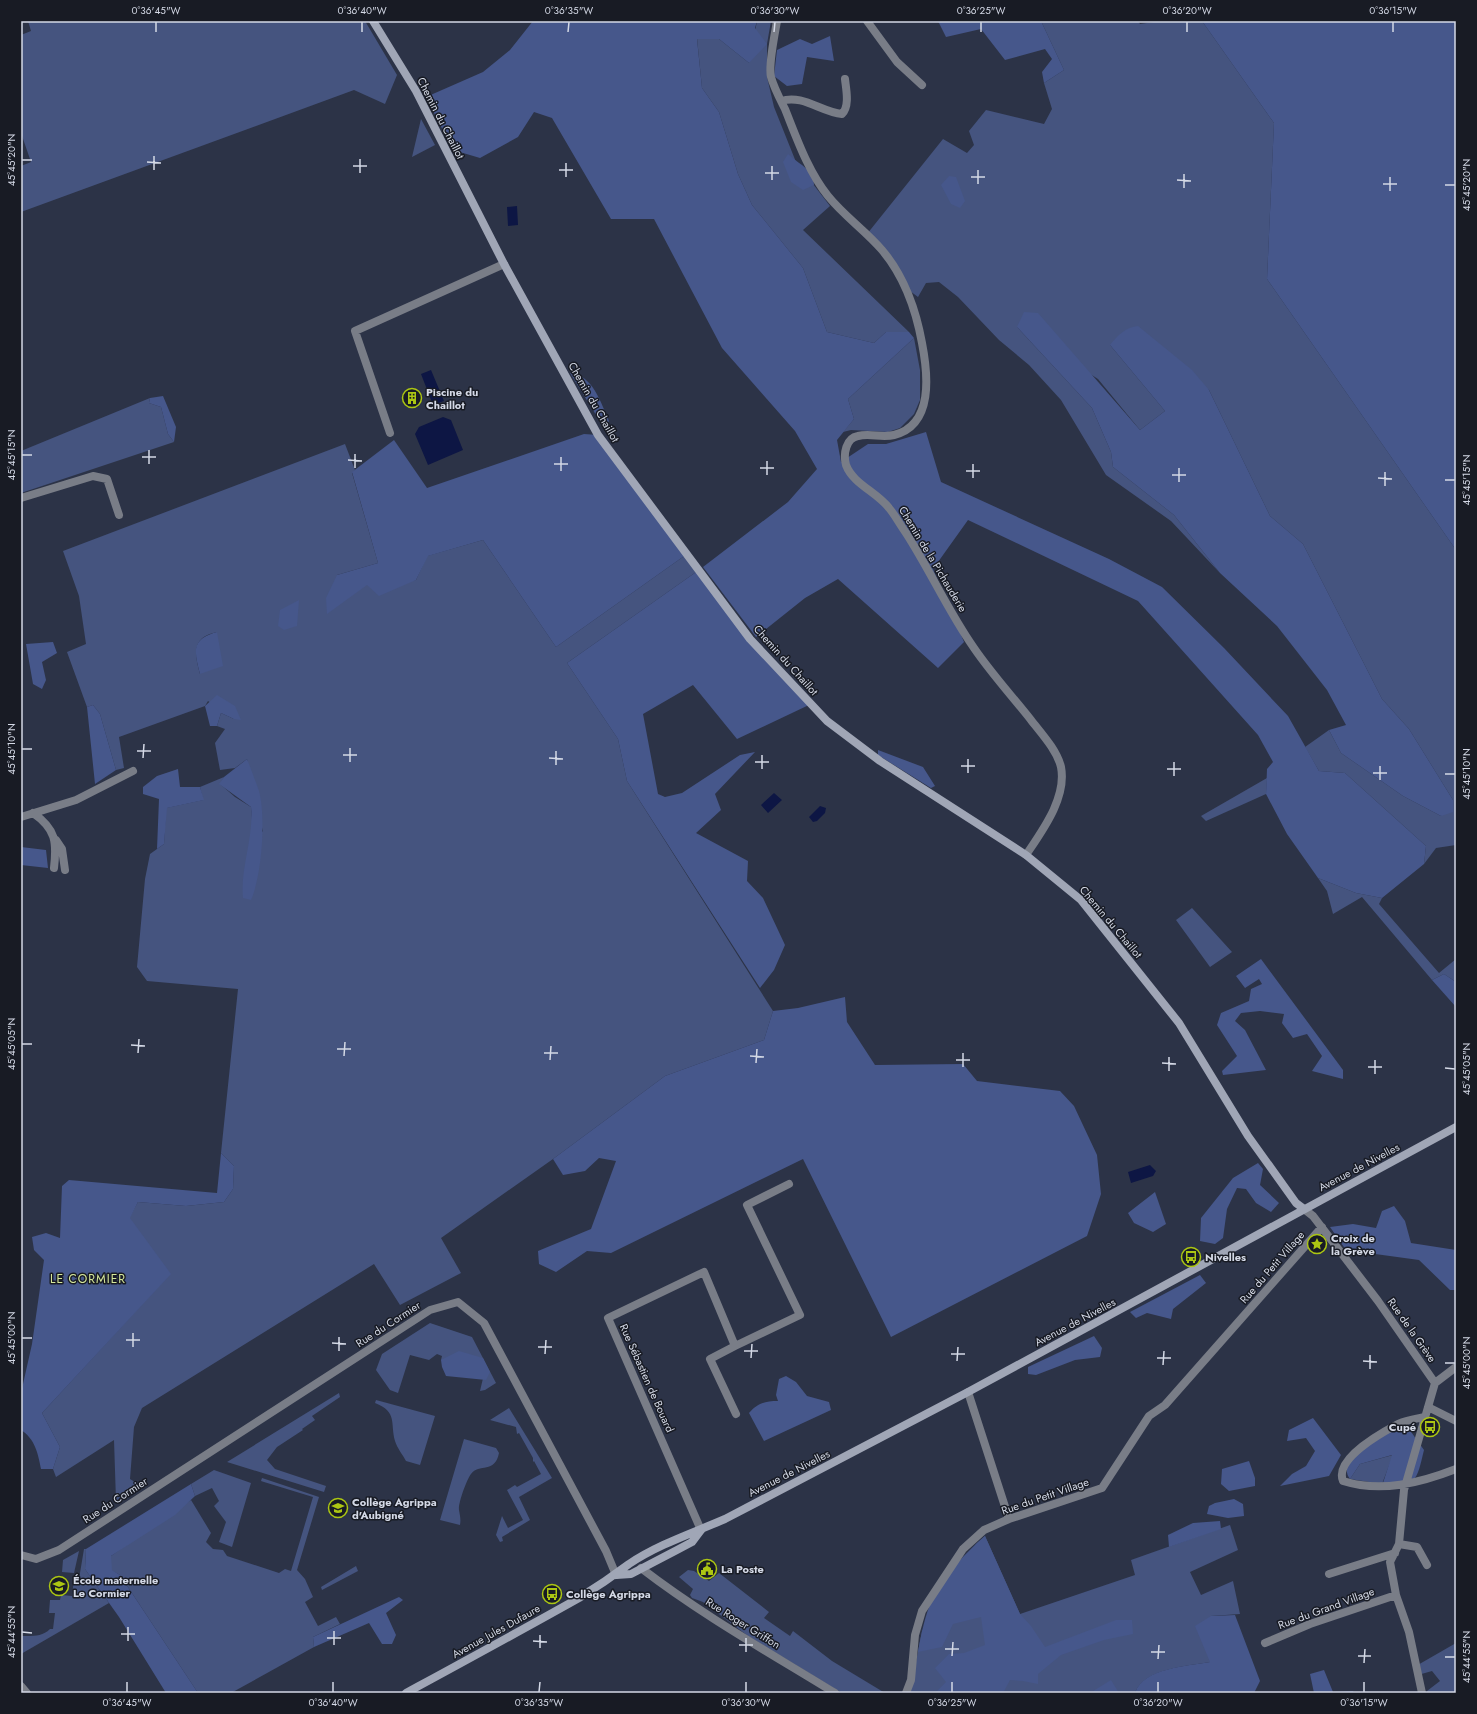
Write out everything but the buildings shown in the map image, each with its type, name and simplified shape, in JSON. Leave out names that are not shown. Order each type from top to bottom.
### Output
[{"type":"street","name":"Chemin du Chaillot","points":[[373,21],[416,90],[504,264],[598,435],[750,639],[827,720],[880,761],[1026,855],[1080,900],[1179,1023],[1248,1136],[1296,1203],[1304,1209]]},
{"type":"street","points":[[777,21],[770,74],[781,100],[789,98],[807,102],[835,114],[842,114],[845,111],[847,103],[845,79]]},
{"type":"street","points":[[867,21],[897,62],[922,85]]},
{"type":"street","name":"Chemin de la Pichauderie","points":[[781,100],[808,164],[828,196],[882,250],[896,269],[906,288],[922,342],[926,373],[926,394],[924,407],[919,417],[910,428],[899,434],[890,436],[857,436],[851,439],[846,448],[844,457],[847,468],[855,479],[888,506],[910,539],[974,648],[1048,743],[1061,765],[1062,786],[1044,826],[1026,855]]},
{"type":"street","points":[[390,433],[355,331],[504,264]]},
{"type":"street","points":[[21,498],[93,476],[107,479],[119,515]]},
{"type":"street","points":[[21,816],[76,800],[133,771]]},
{"type":"street","points":[[32,813],[48,825],[56,849],[54,868]]},
{"type":"street","points":[[52,835],[62,849],[65,870]]},
{"type":"street","name":"Avenue de Nivelles","points":[[616,1575],[630,1564],[686,1534],[701,1530],[968,1392],[1456,1127]]},
{"type":"street","points":[[736,1414],[710,1359],[800,1315],[747,1205],[789,1184]]},
{"type":"street","name":"Rue de la Grève","points":[[1304,1209],[1310,1212],[1378,1301],[1435,1383]]},
{"type":"street","name":"Rue du Petit Village","points":[[906,1693],[911,1680],[915,1635],[922,1611],[963,1549],[984,1530],[1009,1519],[1102,1488],[1149,1416],[1165,1405],[1322,1227]]},
{"type":"street","name":"Rue Sébastien de Bouard","points":[[701,1530],[608,1318],[704,1272],[735,1346]]},
{"type":"street","name":"Rue du Cormier","points":[[21,1555],[36,1558],[59,1550],[430,1310],[458,1302],[484,1323],[602,1544],[616,1575]]},
{"type":"street","points":[[1422,1693],[1409,1632],[1396,1595],[1390,1562],[1399,1544],[1406,1485],[1435,1383],[1456,1367]]},
{"type":"street","points":[[968,1392],[1009,1519]]},
{"type":"street","points":[[1428,1407],[1456,1421]]},
{"type":"street","points":[[1425,1417],[1398,1424],[1350,1456],[1344,1466],[1341,1476],[1343,1481],[1351,1484],[1382,1486],[1406,1485],[1428,1480],[1456,1469]]},
{"type":"street","name":"Avenue de Nivelles","points":[[616,1575],[630,1574],[692,1542],[701,1530]]},
{"type":"street","points":[[1399,1544],[1417,1547],[1427,1565]]},
{"type":"street","points":[[1329,1574],[1395,1553]]},
{"type":"street","name":"Rue Roger Griffon","points":[[642,1568],[657,1581],[835,1693]]},
{"type":"street","name":"Avenue Jules Dufaure","points":[[406,1693],[516,1633],[616,1575]]},
{"type":"street","name":"Rue du Grand Village","points":[[1265,1643],[1310,1624],[1396,1595]]},
{"type":"street","points":[[21,1686],[27,1693]]},
{"type":"shaded area","points":[[28,21],[365,21],[397,75],[385,104],[354,90],[21,212],[21,166],[31,162],[21,133],[21,35],[31,31]]},
{"type":"shaded area","points":[[533,21],[757,21],[755,28],[767,44],[749,63],[719,39],[697,39],[702,88],[719,112],[738,174],[752,205],[803,268],[827,332],[874,343],[886,332],[909,332],[914,338],[848,399],[854,419],[837,440],[841,462],[868,444],[886,444],[926,432],[941,482],[1109,559],[1162,587],[1224,648],[1288,716],[1319,771],[1345,773],[1426,846],[1424,864],[1382,898],[1356,893],[1318,878],[1287,834],[1266,794],[1267,769],[1273,762],[1258,735],[1138,601],[968,520],[933,569],[964,642],[938,668],[838,579],[805,598],[756,637],[703,567],[788,502],[817,469],[795,431],[722,348],[654,219],[611,219],[552,118],[534,112],[518,137],[480,158],[453,150],[426,97],[483,72],[510,50]]},
{"type":"shaded area","points":[[757,21],[771,21],[767,44],[767,77],[774,107],[796,162],[830,206],[803,230],[909,332],[886,332],[874,343],[827,332],[803,268],[752,205],[738,174],[719,112],[702,88],[697,38],[719,39],[749,63]]},
{"type":"shaded area","points":[[938,21],[1041,21],[1064,70],[1044,83],[1042,72],[1052,59],[1045,49],[1005,60],[981,29],[946,37]]},
{"type":"shaded area","points":[[1041,21],[1138,21],[1140,24],[1160,21],[1202,21],[1274,123],[1267,279],[1456,550],[1456,845],[1436,848],[1424,864],[1426,846],[1345,773],[1319,771],[1305,747],[1329,730],[1341,753],[1403,796],[1441,816],[1453,800],[1409,729],[1382,699],[1303,544],[1270,516],[1209,390],[1110,345],[1165,411],[1140,430],[1098,379],[1017,327],[1092,408],[1111,452],[1113,467],[1174,515],[1220,573],[1171,521],[1106,475],[1061,400],[1029,365],[999,340],[958,297],[939,282],[926,283],[918,297],[906,288],[867,234],[943,139],[967,153],[974,145],[969,131],[986,110],[1044,124],[1052,109],[1044,83],[1064,70]]},
{"type":"shaded area","points":[[1202,21],[1456,21],[1456,550],[1267,279],[1274,123]]},
{"type":"shaded area","points":[[830,36],[834,61],[807,57],[802,84],[787,86],[774,76],[777,50],[800,39],[812,44]]},
{"type":"shaded area","points":[[421,119],[435,145],[412,157]]},
{"type":"shaded area","points":[[788,154],[805,167],[813,179],[814,185],[803,190],[791,182],[783,162]]},
{"type":"shaded area","points":[[949,176],[956,177],[965,201],[960,208],[951,204],[941,185]]},
{"type":"shaded area","points":[[517,206],[518,225],[508,226],[507,207]]},
{"type":"shaded area","points":[[1024,312],[1038,313],[1140,430],[1165,411],[1110,345],[1113,341],[1126,330],[1138,326],[1192,370],[1209,390],[1270,516],[1303,544],[1382,699],[1409,729],[1453,800],[1453,812],[1441,816],[1403,796],[1341,753],[1329,730],[1346,725],[1327,690],[1277,626],[1220,573],[1174,515],[1113,467],[1111,452],[1092,408],[1017,327]]},
{"type":"shaded area","points":[[914,338],[920,370],[920,400],[914,414],[900,428],[888,432],[851,430],[843,432],[854,419],[848,399]]},
{"type":"shaded area","points":[[431,370],[444,401],[433,405],[421,374]]},
{"type":"shaded area","points":[[570,373],[585,379],[595,391],[609,421],[606,431]]},
{"type":"shaded area","points":[[163,396],[176,427],[174,442],[168,434],[161,407],[149,403],[150,398]]},
{"type":"shaded area","points":[[150,398],[149,403],[161,407],[168,434],[174,442],[21,493],[21,451]]},
{"type":"shaded area","points":[[443,417],[451,420],[463,450],[428,465],[415,434],[419,427]]},
{"type":"shaded area","points":[[584,434],[598,435],[687,554],[556,647],[483,540],[428,556],[416,580],[379,596],[367,585],[327,614],[326,598],[337,575],[378,563],[352,472],[394,440],[427,488]]},
{"type":"shaded area","points":[[345,444],[355,470],[352,473],[378,563],[337,575],[367,585],[416,580],[427,556],[483,540],[556,647],[687,554],[699,570],[567,663],[618,739],[627,781],[773,1011],[764,1040],[665,1076],[553,1159],[441,1238],[461,1273],[400,1305],[374,1264],[142,1408],[134,1427],[130,1479],[138,1484],[116,1501],[114,1440],[56,1477],[53,1469],[60,1447],[42,1413],[170,1274],[129,1218],[138,1202],[186,1206],[224,1202],[233,1189],[234,1166],[221,1153],[238,989],[147,981],[137,967],[145,879],[150,854],[164,844],[166,808],[203,800],[200,787],[224,777],[220,784],[235,797],[251,807],[252,820],[263,832],[247,759],[235,768],[220,770],[215,743],[225,729],[217,726],[221,713],[234,719],[208,701],[205,706],[119,737],[124,768],[116,770],[100,714],[93,705],[87,707],[67,652],[86,644],[79,596],[63,551]],"holes":[[[217,632],[200,674],[196,653],[199,642],[209,634]]]},
{"type":"shaded area","points":[[699,570],[750,639],[811,704],[737,739],[693,685],[643,714],[658,794],[665,797],[682,793],[740,755],[755,752],[715,794],[721,810],[696,833],[748,861],[747,881],[763,898],[785,945],[774,970],[760,988],[627,781],[618,739],[567,663]]},
{"type":"shaded area","points":[[299,600],[297,626],[284,630],[278,626],[280,610]]},
{"type":"shaded area","points":[[217,632],[223,666],[200,674],[196,659],[196,647],[203,638]]},
{"type":"shaded area","points":[[53,642],[57,653],[42,662],[46,680],[42,689],[33,684],[26,644]]},
{"type":"shaded area","points":[[217,695],[235,706],[241,720],[234,719],[221,713],[217,726],[210,726],[205,706]]},
{"type":"shaded area","points":[[93,705],[100,714],[116,770],[95,784],[87,707]]},
{"type":"shaded area","points":[[878,750],[923,767],[935,786],[931,788],[878,755]]},
{"type":"shaded area","points":[[247,759],[259,791],[262,815],[262,846],[258,876],[251,900],[243,898],[243,875],[251,830],[251,807],[219,784],[224,777]]},
{"type":"shaded area","points":[[178,769],[180,787],[200,787],[204,800],[167,808],[164,844],[157,849],[159,799],[143,794],[143,787],[157,776]]},
{"type":"shaded area","points":[[1267,778],[1266,794],[1206,821],[1201,816]]},
{"type":"shaded area","points":[[774,793],[782,800],[768,813],[761,805]]},
{"type":"shaded area","points":[[820,806],[826,808],[825,813],[817,821],[813,822],[809,817]]},
{"type":"shaded area","points":[[21,847],[46,850],[48,868],[21,865]]},
{"type":"shaded area","points":[[1318,878],[1356,893],[1382,898],[1379,904],[1439,973],[1456,959],[1456,982],[1444,974],[1432,980],[1362,897],[1333,914],[1327,891]]},
{"type":"shaded area","points":[[1192,908],[1232,952],[1210,967],[1176,920]]},
{"type":"shaded area","points":[[1261,959],[1343,1070],[1343,1079],[1312,1071],[1322,1056],[1307,1034],[1293,1038],[1282,1023],[1284,1014],[1260,1011],[1241,1013],[1235,1021],[1245,1030],[1266,1070],[1223,1075],[1222,1071],[1237,1056],[1217,1025],[1221,1013],[1249,1001],[1251,989],[1262,984],[1259,979],[1245,988],[1236,976]]},
{"type":"shaded area","points":[[1444,974],[1456,982],[1456,1007],[1432,980]]},
{"type":"shaded area","points":[[845,997],[847,1022],[875,1065],[963,1064],[977,1081],[1060,1091],[1074,1106],[1097,1155],[1101,1194],[1087,1236],[891,1337],[803,1159],[611,1253],[587,1251],[556,1272],[539,1264],[538,1251],[591,1229],[616,1161],[599,1158],[585,1171],[563,1175],[553,1159],[665,1076],[764,1040],[773,1011],[798,1008]]},
{"type":"shaded area","points":[[221,1153],[234,1166],[233,1189],[224,1202],[186,1206],[138,1202],[130,1218],[171,1274],[42,1413],[60,1447],[53,1469],[41,1469],[33,1442],[21,1430],[21,1393],[32,1344],[44,1260],[34,1250],[32,1237],[46,1233],[60,1238],[62,1186],[69,1180],[217,1193]]},
{"type":"shaded area","points":[[1258,1163],[1263,1169],[1260,1185],[1279,1203],[1271,1212],[1256,1203],[1246,1189],[1237,1188],[1227,1209],[1223,1238],[1215,1244],[1200,1241],[1201,1218],[1233,1178]]},
{"type":"shaded area","points":[[1150,1165],[1156,1171],[1153,1176],[1131,1183],[1128,1172]]},
{"type":"shaded area","points":[[1155,1192],[1166,1224],[1153,1232],[1134,1223],[1128,1213]]},
{"type":"shaded area","points":[[1394,1206],[1405,1221],[1411,1243],[1456,1250],[1456,1290],[1450,1290],[1419,1260],[1346,1250],[1330,1227],[1353,1224],[1376,1228],[1382,1211]]},
{"type":"shaded area","points":[[1200,1275],[1206,1283],[1173,1309],[1171,1319],[1147,1313],[1136,1318],[1130,1312]]},
{"type":"shaded area","points":[[430,1323],[472,1337],[496,1383],[485,1390],[480,1391],[484,1374],[441,1360],[442,1356],[437,1354],[429,1360],[410,1355],[398,1393],[390,1390],[376,1370],[382,1354]]},
{"type":"shaded area","points":[[1094,1336],[1102,1348],[1100,1357],[1075,1360],[1036,1375],[1028,1374],[1028,1367]]},
{"type":"shaded area","points":[[459,1351],[483,1358],[490,1372],[486,1380],[446,1376],[441,1360]]},
{"type":"shaded area","points":[[786,1376],[796,1382],[807,1396],[829,1402],[831,1410],[764,1441],[749,1413],[762,1403],[778,1401],[776,1395],[779,1379]]},
{"type":"shaded area","points":[[339,1393],[340,1397],[312,1416],[315,1420],[302,1429],[303,1430],[277,1447],[267,1460],[275,1469],[326,1486],[324,1492],[227,1462]]},
{"type":"shaded area","points":[[376,1400],[435,1416],[420,1465],[406,1461],[395,1441],[390,1414],[382,1406],[375,1403]]},
{"type":"shaded area","points":[[509,1408],[552,1478],[519,1497],[530,1520],[502,1537],[503,1541],[500,1542],[496,1535],[502,1516],[508,1528],[523,1520],[507,1490],[515,1485],[517,1487],[541,1474],[534,1461],[533,1462],[533,1458],[519,1433],[517,1434],[516,1427],[490,1420]]},
{"type":"shaded area","points":[[1313,1418],[1341,1455],[1329,1476],[1280,1486],[1292,1474],[1306,1466],[1315,1451],[1306,1438],[1287,1441],[1289,1430]]},
{"type":"shaded area","points":[[1404,1422],[1424,1450],[1419,1469],[1413,1480],[1402,1485],[1382,1486],[1392,1455],[1360,1464],[1350,1479],[1347,1471],[1350,1456]]},
{"type":"shaded area","points":[[464,1439],[496,1448],[499,1453],[494,1464],[474,1471],[469,1477],[463,1491],[459,1507],[460,1525],[440,1520]]},
{"type":"shaded area","points":[[1393,1455],[1382,1484],[1350,1479],[1360,1464]]},
{"type":"shaded area","points":[[1249,1461],[1255,1478],[1255,1486],[1229,1491],[1221,1484],[1222,1469]]},
{"type":"shaded area","points":[[214,1470],[251,1483],[232,1547],[219,1542],[226,1522],[214,1506],[219,1501],[212,1488],[195,1496],[191,1484]]},
{"type":"shaded area","points":[[262,1478],[319,1497],[297,1570],[305,1579],[313,1597],[305,1602],[318,1626],[336,1617],[340,1624],[313,1637],[314,1647],[231,1693],[198,1693],[120,1575],[111,1570],[111,1556],[191,1500],[211,1533],[206,1542],[213,1549],[223,1550],[227,1556],[279,1573],[285,1569],[291,1571],[313,1497],[261,1481]]},
{"type":"shaded area","points":[[191,1484],[195,1496],[175,1515],[111,1556],[112,1570],[120,1575],[198,1693],[166,1693],[119,1617],[85,1569],[86,1549]]},
{"type":"shaded area","points":[[1234,1499],[1243,1504],[1244,1516],[1228,1518],[1207,1514],[1209,1506],[1215,1503]]},
{"type":"shaded area","points":[[1220,1521],[1221,1529],[1169,1547],[1168,1535],[1193,1523]]},
{"type":"shaded area","points":[[1230,1525],[1238,1550],[1190,1572],[1201,1595],[1233,1581],[1240,1614],[1211,1616],[1210,1662],[1179,1667],[1157,1673],[1147,1678],[1135,1693],[910,1693],[922,1631],[976,1544],[985,1536],[1020,1614],[1135,1575],[1131,1560]]},
{"type":"shaded area","points":[[985,1536],[1020,1614],[1031,1626],[1045,1647],[1116,1620],[1132,1620],[1133,1634],[1104,1640],[1061,1655],[1038,1674],[1038,1684],[1010,1680],[1003,1693],[935,1693],[946,1682],[935,1668],[949,1654],[964,1653],[985,1645],[981,1617],[953,1624],[942,1647],[918,1652],[930,1604],[938,1589],[956,1565]]},
{"type":"shaded area","points":[[84,1549],[86,1549],[85,1569],[109,1603],[21,1654],[21,1636],[40,1635],[50,1629],[53,1629],[55,1613],[49,1613],[50,1600],[60,1600],[61,1595],[72,1596],[74,1579],[79,1579]]},
{"type":"shaded area","points":[[79,1551],[74,1573],[62,1572],[63,1560]]},
{"type":"shaded area","points":[[356,1566],[358,1571],[322,1590],[321,1587]]},
{"type":"shaded area","points":[[688,1570],[694,1571],[709,1581],[719,1573],[769,1612],[764,1618],[790,1636],[793,1631],[832,1661],[885,1693],[842,1693],[748,1636],[703,1602],[692,1598],[690,1595],[693,1589],[679,1577]]},
{"type":"shaded area","points":[[399,1597],[403,1600],[386,1613],[396,1635],[392,1644],[382,1644],[369,1623],[314,1647],[313,1637]]},
{"type":"shaded area","points":[[1235,1615],[1260,1681],[1254,1693],[1135,1693],[1147,1678],[1156,1673],[1178,1667],[1210,1662],[1195,1626],[1211,1616]]},
{"type":"shaded area","points":[[1456,1643],[1456,1693],[1427,1693],[1427,1691],[1440,1681],[1432,1671],[1418,1675],[1416,1666]]},
{"type":"shaded area","points":[[1324,1670],[1333,1692],[1353,1691],[1354,1693],[1314,1693],[1310,1674]]},
{"type":"shaded area","points":[[1111,1680],[1119,1693],[1090,1693]]},
{"type":"place","name":"Piscine du Chaillot","points":[[412,398]]},
{"type":"place","name":"Croix de la Grève","points":[[1317,1244]]},
{"type":"place","name":"Nivelles","points":[[1191,1257]]},
{"type":"place","name":"Cupé","points":[[1430,1427]]},
{"type":"place","name":"Collège Agrippa d'Aubigné","points":[[338,1508]]},
{"type":"place","name":"La Poste","points":[[707,1569]]},
{"type":"place","name":"École maternelle Le Cormier","points":[[59,1586]]},
{"type":"place","name":"Collège Agrippa","points":[[552,1594]]},
{"type":"district","name":"LE CORMIER","points":[[88,1279]]}]
